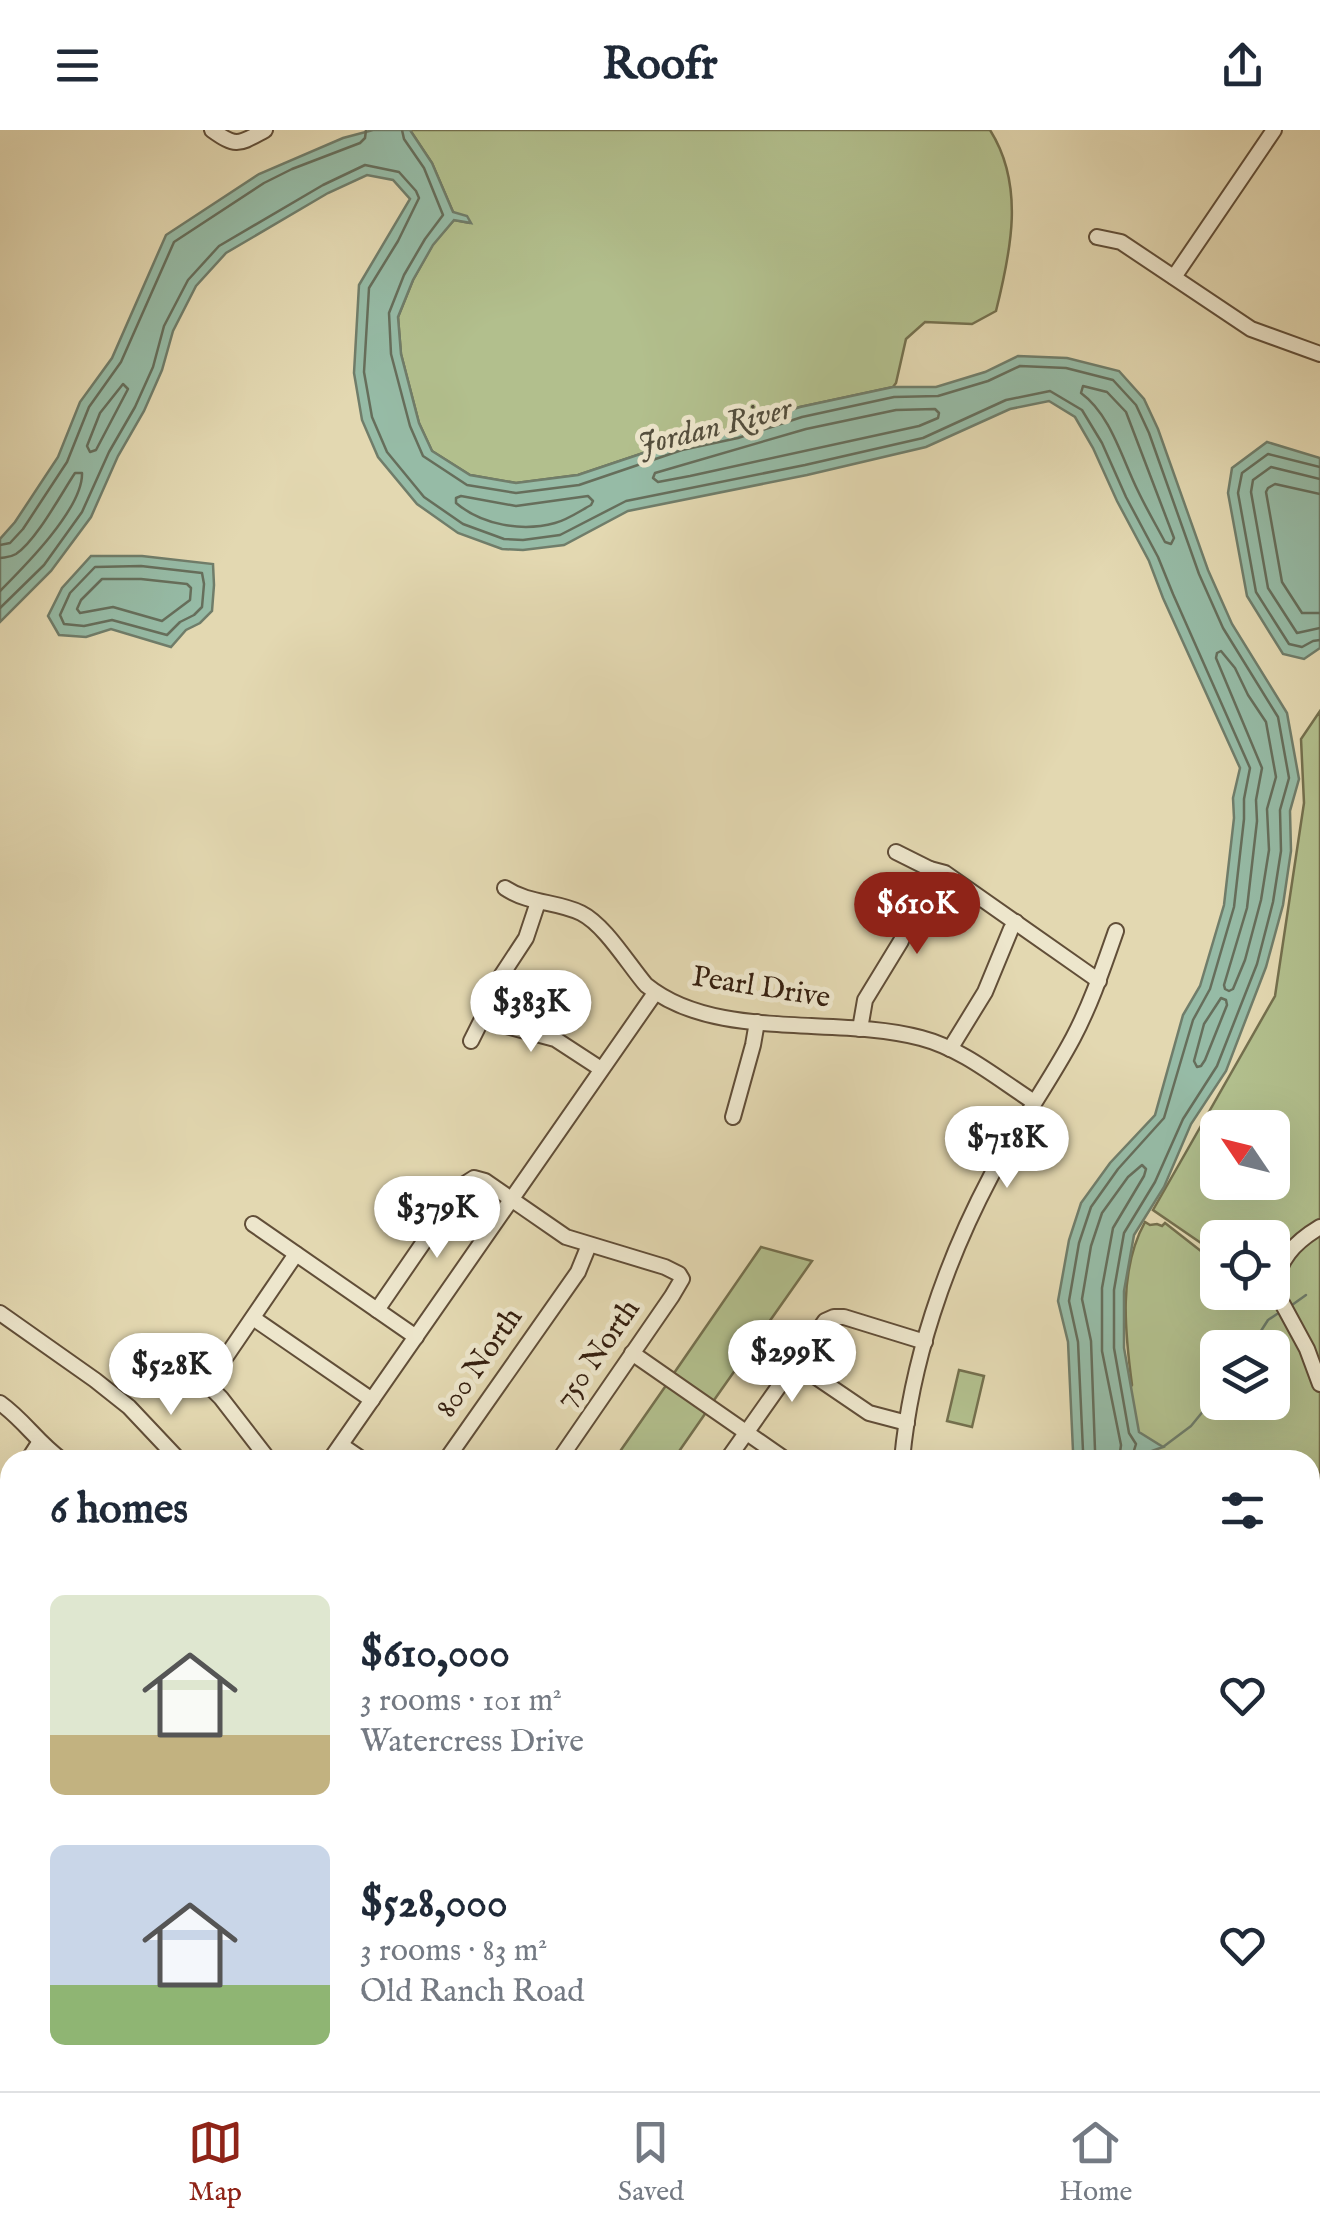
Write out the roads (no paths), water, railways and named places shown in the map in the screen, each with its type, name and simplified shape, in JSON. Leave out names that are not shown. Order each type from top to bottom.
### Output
[{"type":"street","points":[[212,130],[239,144],[265,130]]},
{"type":"street","points":[[1174,276],[1274,130]]},
{"type":"street","points":[[1097,237],[1122,242],[1251,329],[1320,354]]},
{"type":"street","points":[[896,852],[945,873],[1098,981]]},
{"type":"street","points":[[860,1030],[868,995],[897,949],[930,869]]},
{"type":"street","name":"Pearl Drive","points":[[505,888],[521,898],[576,910],[592,919],[646,985],[678,1006],[758,1022],[907,1035],[950,1048],[1034,1102]]},
{"type":"street","points":[[471,1041],[484,1018],[482,1005],[526,938],[538,902]]},
{"type":"street","points":[[950,1048],[985,992],[1016,922]]},
{"type":"street","points":[[903,1450],[925,1342],[970,1217],[1000,1158],[1074,1037],[1116,931]]},
{"type":"street","points":[[337,1450],[655,993]]},
{"type":"street","points":[[484,1018],[556,1039],[601,1070]]},
{"type":"street","points":[[733,1117],[758,1022]]},
{"type":"street","points":[[377,1310],[463,1185],[474,1178],[485,1181],[566,1237],[589,1246]]},
{"type":"street","points":[[253,1224],[416,1337]]},
{"type":"street","points":[[1320,1227],[1286,1256],[1274,1290],[1307,1349],[1320,1384]]},
{"type":"street","name":"750 North","points":[[566,1450],[682,1278],[673,1270],[589,1246]]},
{"type":"street","name":"800 North","points":[[453,1450],[578,1272],[589,1246]]},
{"type":"street","points":[[208,1383],[296,1254]]},
{"type":"street","points":[[0,1314],[129,1407],[170,1450]]},
{"type":"street","points":[[734,1450],[822,1324],[834,1317],[849,1318],[925,1342]]},
{"type":"street","points":[[252,1318],[372,1400]]},
{"type":"street","points":[[170,1346],[208,1383],[262,1450]]},
{"type":"street","points":[[632,1354],[772,1450]]},
{"type":"street","points":[[794,1362],[868,1414],[907,1423]]},
{"type":"street","points":[[0,1403],[49,1450]]},
{"type":"street","points":[[35,1450],[40,1443]]},
{"type":"street","points":[[341,1445],[348,1450]]},
{"type":"water","points":[[373,130],[410,130],[432,163],[453,212],[467,216],[471,223],[454,220],[433,245],[413,280],[398,317],[401,354],[419,423],[432,451],[470,475],[516,483],[578,475],[800,407],[893,387],[936,387],[985,372],[1018,356],[1067,358],[1119,371],[1144,399],[1232,624],[1287,713],[1299,779],[1290,811],[1291,851],[1283,905],[1266,967],[1226,1071],[1191,1124],[1164,1187],[1134,1235],[1124,1291],[1124,1348],[1139,1432],[1163,1447],[1073,1450],[1068,1342],[1058,1301],[1069,1240],[1081,1203],[1110,1163],[1155,1115],[1183,1015],[1200,986],[1224,905],[1233,798],[1240,768],[1149,561],[1075,417],[1049,401],[1010,409],[926,447],[628,511],[564,545],[502,549],[458,533],[417,504],[378,457],[362,420],[354,373],[359,285],[410,199],[393,180],[367,175],[328,193],[226,253],[196,286],[173,331],[144,411],[118,456],[91,517],[51,571],[0,622],[0,539],[58,457],[80,402],[112,358],[166,235],[259,174],[343,138]]},
{"type":"water","points":[[1267,442],[1320,458],[1320,648],[1304,659],[1283,654],[1247,596],[1228,493],[1232,468]]},
{"type":"water","points":[[91,556],[142,556],[213,564],[212,611],[171,647],[111,629],[86,637],[59,635],[48,616],[62,588]]},
{"type":"waterway","points":[[1292,1305],[1306,1295]]},
{"type":"waterway","points":[[1262,1330],[1277,1314]]},
{"type":"waterway","points":[[1163,1447],[1200,1415]]},
{"type":"water label","name":"Jordan River","points":[[715,428]]}]
